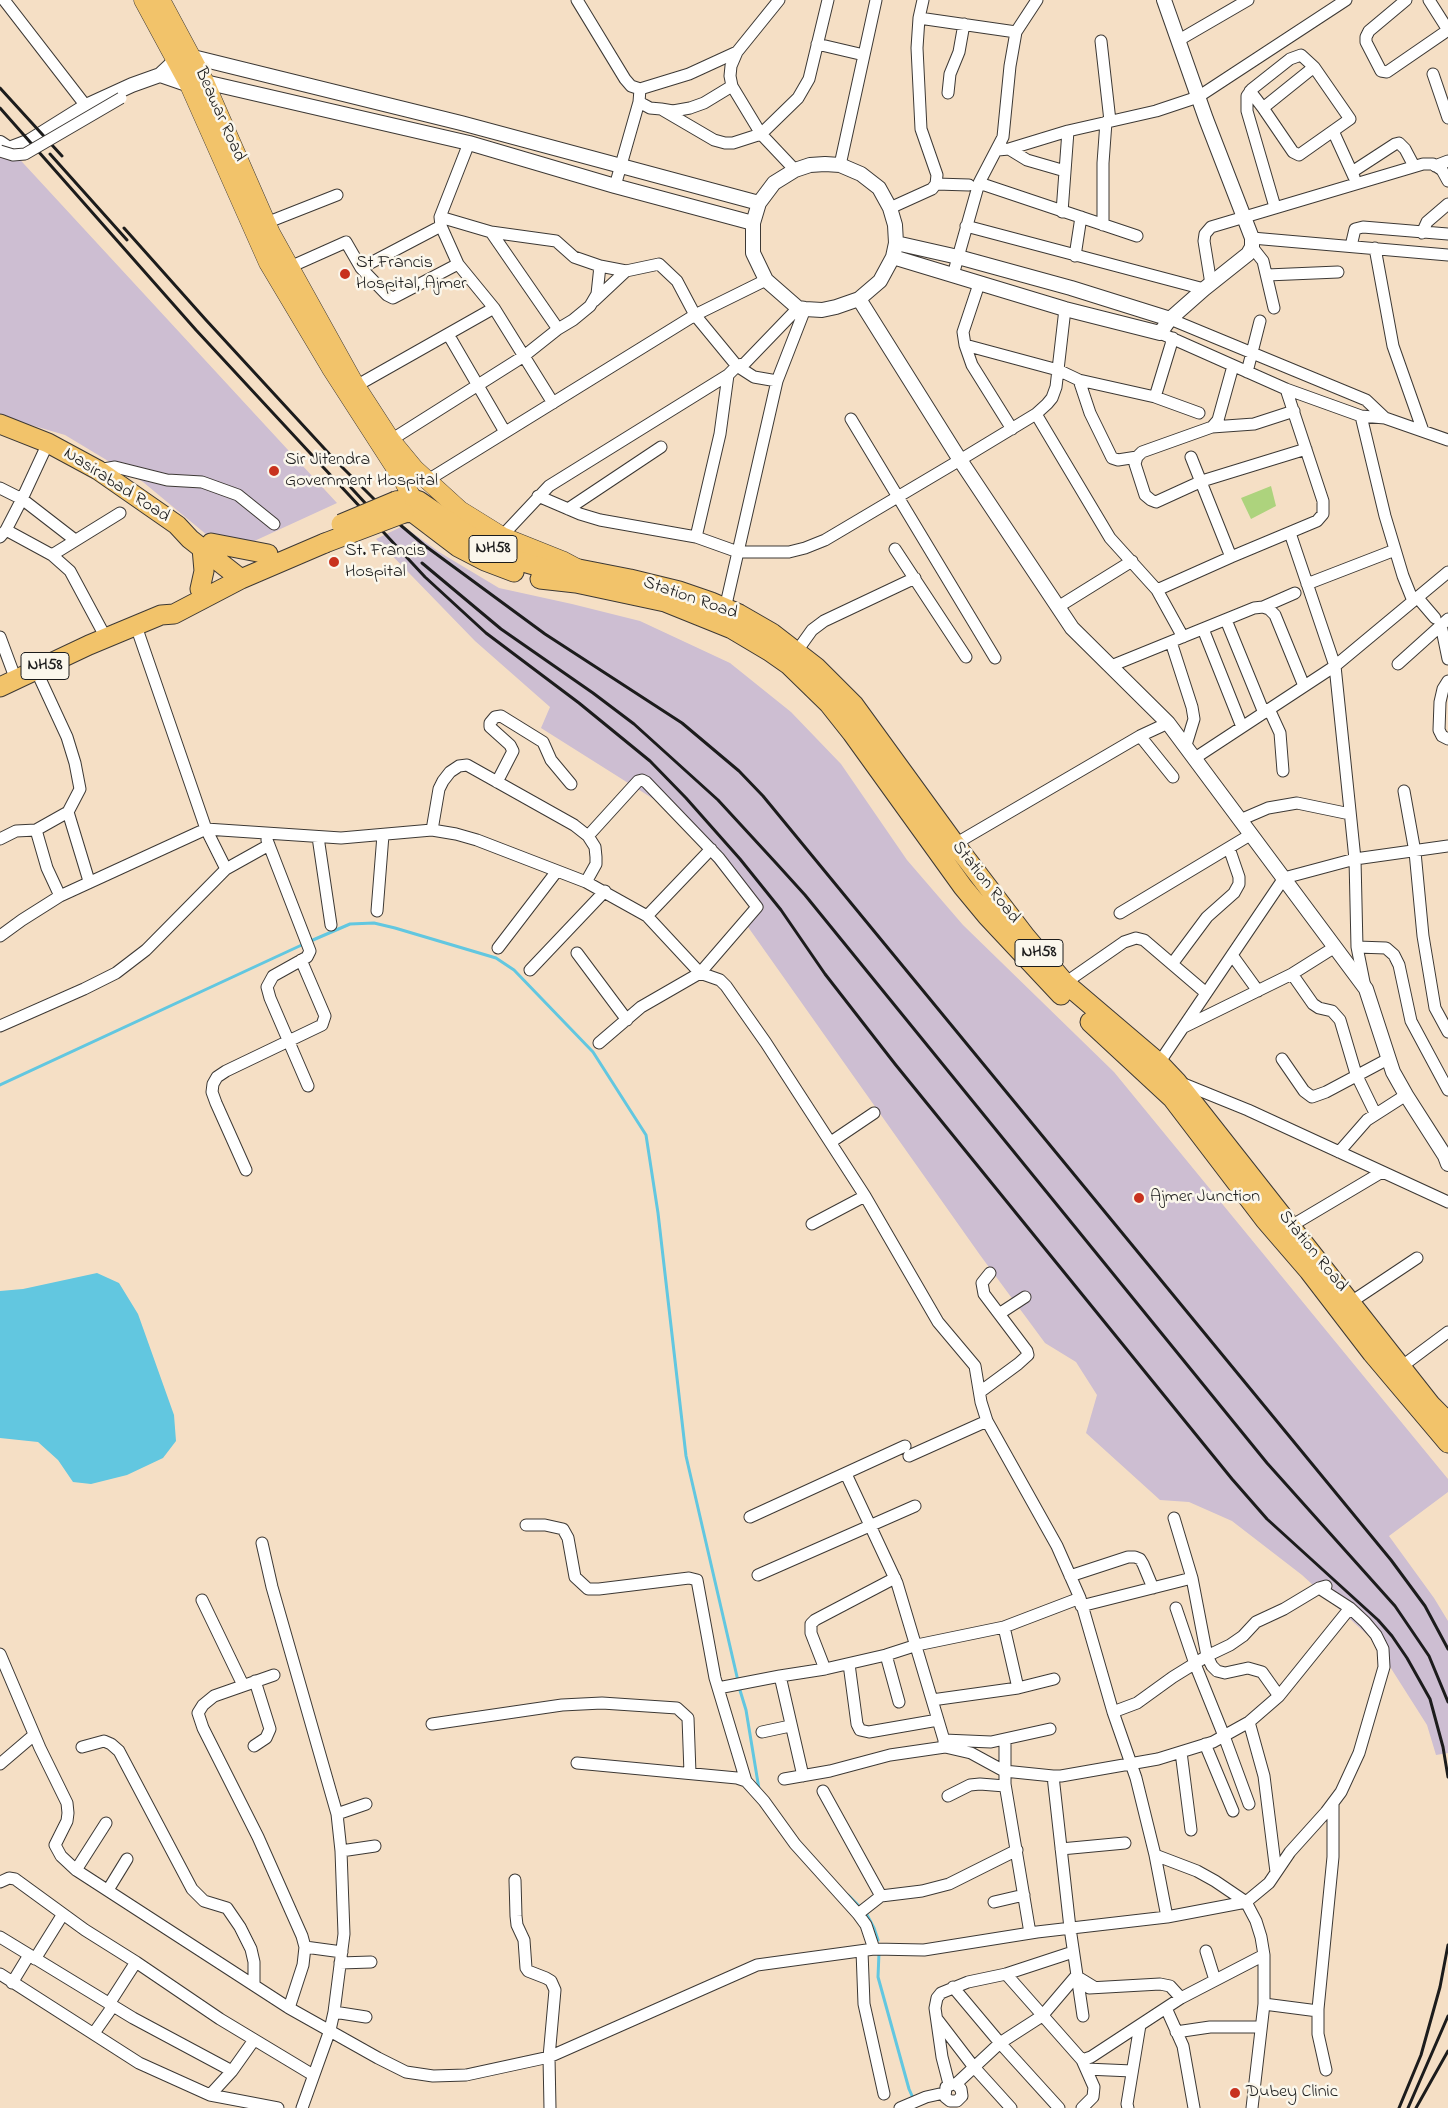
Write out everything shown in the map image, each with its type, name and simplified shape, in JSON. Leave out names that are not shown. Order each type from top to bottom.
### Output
[{"type":"highway","name":"Nasirabad Road","points":[[0,424],[48,443],[98,470],[177,525],[190,539],[206,545],[243,573]]},
{"type":"highway","name":"NH58","points":[[160,615],[174,614],[243,573],[268,554],[409,509]]},
{"type":"highway","name":"Station Road","points":[[409,509],[458,547],[485,561],[519,573],[547,580],[578,576],[648,591],[679,591],[739,614],[772,633],[797,651],[832,681],[854,705],[955,844],[1026,937],[1065,982],[1159,1063],[1175,1080],[1431,1405],[1448,1422]]},
{"type":"highway","name":"NH58","points":[[8,683],[160,615],[169,607],[200,589],[243,573],[322,538]]},
{"type":"highway","points":[[200,589],[204,571],[206,545],[268,554]]},
{"type":"highway","name":"Station Road","points":[[648,591],[732,629],[776,656],[812,686],[852,733],[941,858],[981,909],[1046,980],[1172,1098],[1265,1220],[1309,1270],[1372,1353],[1448,1443]]},
{"type":"highway","points":[[648,591],[736,621],[766,636],[792,654],[833,691],[855,717],[948,848],[1016,933],[1058,981],[1158,1068],[1416,1393],[1448,1427]]},
{"type":"highway","points":[[667,596],[726,621],[767,643],[803,670],[822,690],[853,727],[915,811],[956,871],[991,914],[1069,998],[1145,1062],[1163,1080],[1405,1387],[1448,1434]]},
{"type":"main road","name":"Beawar Road","points":[[143,0],[184,59]]},
{"type":"main road","name":"Beawar Road","points":[[161,0],[184,59],[262,226]]},
{"type":"main road","name":"Station Road","points":[[262,226],[290,267],[356,386],[390,440],[415,469],[460,510],[502,536],[530,549],[555,556],[578,576]]},
{"type":"main road","points":[[262,226],[268,263],[330,367],[409,509]]},
{"type":"street","points":[[4,0],[86,106]]},
{"type":"street","points":[[576,0],[625,79],[631,86],[640,90],[688,74],[737,52]]},
{"type":"street","points":[[779,0],[737,52],[731,66],[732,86],[761,134],[795,170]]},
{"type":"street","points":[[662,109],[714,140],[724,143],[733,143],[761,134],[798,98],[809,79],[828,0]]},
{"type":"street","points":[[840,166],[876,0]]},
{"type":"street","points":[[890,208],[932,190],[938,175],[920,129],[916,48],[923,0]]},
{"type":"street","points":[[1164,0],[1252,242],[1262,261],[1274,308]]},
{"type":"street","points":[[1179,40],[1248,0]]},
{"type":"street","points":[[953,275],[966,226],[974,184],[1004,150],[1108,121],[1156,111],[1198,97],[1346,0]]},
{"type":"street","points":[[1406,0],[1369,31],[1366,37],[1366,42],[1382,71],[1387,72],[1448,30],[1429,0]]},
{"type":"street","points":[[1004,150],[1010,66],[1016,32],[1033,1]]},
{"type":"street","points":[[919,18],[1016,32]]},
{"type":"street","points":[[948,93],[950,74],[959,52],[964,24]]},
{"type":"street","points":[[1101,41],[1108,121],[1103,163],[1103,224]]},
{"type":"street","points":[[817,44],[864,55]]},
{"type":"street","points":[[1250,91],[1296,154],[1299,155],[1350,119],[1305,57],[1295,56],[1250,91],[1246,101],[1247,112],[1275,208]]},
{"type":"street","points":[[0,143],[9,149],[30,140],[86,106],[132,85],[160,75],[184,59],[461,123],[760,203]]},
{"type":"street","points":[[1263,108],[1314,67]]},
{"type":"street","points":[[1433,74],[1446,105],[1448,118]]},
{"type":"street","points":[[160,75],[468,143],[615,186],[753,223]]},
{"type":"street","points":[[0,151],[25,154],[120,98],[132,85]]},
{"type":"street","points":[[639,102],[650,108],[673,110],[697,106],[732,86]]},
{"type":"street","points":[[615,186],[639,102],[640,90]]},
{"type":"street","points":[[1333,130],[1352,172],[1355,184]]},
{"type":"street","points":[[1062,212],[1068,132]]},
{"type":"street","points":[[361,268],[440,222],[468,143]]},
{"type":"street","points":[[1352,172],[1399,143],[1405,149],[1414,166]]},
{"type":"street","points":[[1004,150],[1028,160],[1065,171]]},
{"type":"street","points":[[1436,166],[1448,161]]},
{"type":"street","points":[[817,164],[840,166],[861,174],[878,188],[890,208],[895,225],[896,243],[893,257],[880,281],[859,299],[822,310],[801,309],[766,280],[753,253],[753,223],[760,203],[774,183],[795,170],[817,164]]},
{"type":"street","points":[[1207,286],[1204,240],[1207,230],[1211,227],[1424,164],[1436,166],[1442,170],[1448,181]]},
{"type":"street","points":[[936,184],[974,184],[1137,236]]},
{"type":"street","points":[[262,226],[337,195]]},
{"type":"street","points":[[1422,233],[1427,222],[1448,204]]},
{"type":"street","points":[[1075,256],[1081,217]]},
{"type":"street","points":[[440,222],[491,232],[556,241],[574,257],[600,266],[626,271],[660,264],[677,281],[695,315],[737,366],[754,377],[777,381]]},
{"type":"street","points":[[440,222],[458,264],[494,308],[553,403]]},
{"type":"street","points":[[966,226],[1075,256],[1207,286]]},
{"type":"street","points":[[1350,246],[1356,229],[1363,227],[1448,234]]},
{"type":"street","points":[[491,232],[558,329]]},
{"type":"street","points":[[290,267],[346,242],[361,268],[387,295],[393,298],[458,264]]},
{"type":"street","points":[[1252,242],[1350,246],[1448,255]]},
{"type":"street","points":[[1160,333],[1170,319],[1207,286],[1248,254],[1252,242]]},
{"type":"street","points":[[896,243],[958,257],[1071,288],[1170,319],[1366,400],[1385,418]]},
{"type":"street","points":[[1375,248],[1393,346],[1423,431]]},
{"type":"street","points":[[893,257],[1065,309],[1160,333],[1286,389],[1361,416],[1385,418],[1448,440]]},
{"type":"street","points":[[592,302],[597,294],[600,266]]},
{"type":"street","points":[[390,440],[524,356],[558,329],[573,320],[626,271]]},
{"type":"street","points":[[1267,275],[1338,272]]},
{"type":"street","points":[[428,480],[695,315],[766,280]]},
{"type":"street","points":[[979,284],[963,332],[964,345],[972,364],[1012,428]]},
{"type":"street","points":[[859,299],[960,460],[1072,628],[1168,723],[1186,745],[1250,835],[1366,990]]},
{"type":"street","points":[[356,386],[494,308]]},
{"type":"street","points":[[502,536],[549,486],[728,375],[737,366],[745,363],[801,309]]},
{"type":"street","points":[[727,600],[777,381],[801,309]]},
{"type":"street","points":[[538,496],[600,520],[696,537],[738,552],[789,552],[805,548],[826,540],[1036,414],[1052,398],[1056,387],[1065,309]]},
{"type":"street","points":[[1247,372],[1260,321]]},
{"type":"street","points":[[448,334],[505,432]]},
{"type":"street","points":[[1155,397],[1173,338]]},
{"type":"street","points":[[964,345],[1058,370],[1079,380],[1155,397],[1199,413]]},
{"type":"street","points":[[1212,427],[1218,420],[1233,366]]},
{"type":"street","points":[[696,537],[720,434],[728,375]]},
{"type":"street","points":[[1079,380],[1090,413],[1112,458],[1118,460],[1137,457],[1142,452],[1212,427],[1254,424],[1294,411]]},
{"type":"street","points":[[1157,590],[1230,556],[1317,521],[1323,514],[1323,501],[1286,389]]},
{"type":"street","points":[[1036,414],[1110,538],[1157,590],[1183,637]]},
{"type":"street","points":[[1361,416],[1395,550],[1415,599],[1441,621],[1448,659]]},
{"type":"street","points":[[851,419],[995,658]]},
{"type":"street","points":[[48,443],[22,499],[3,533],[52,555],[70,571],[98,642]]},
{"type":"street","points":[[568,509],[661,448]]},
{"type":"street","points":[[1137,457],[1136,464],[1145,495],[1150,500],[1156,502],[1202,481],[1306,448]]},
{"type":"street","points":[[1191,457],[1230,556]]},
{"type":"street","points":[[98,470],[115,467],[167,480],[202,482],[238,495],[274,524]]},
{"type":"street","points":[[0,488],[22,499],[74,540]]},
{"type":"street","points":[[52,555],[120,513]]},
{"type":"street","points":[[1290,533],[1335,666],[1355,859],[1357,947],[1366,990],[1388,1058],[1406,1095],[1448,1164]]},
{"type":"street","points":[[895,549],[966,657]]},
{"type":"street","points":[[1307,584],[1395,550]]},
{"type":"street","points":[[1058,607],[1132,561]]},
{"type":"street","points":[[1196,758],[1335,666],[1448,572]]},
{"type":"street","points":[[797,651],[812,630],[824,621],[915,578]]},
{"type":"street","points":[[1112,666],[1295,593]]},
{"type":"street","points":[[1263,607],[1269,609],[1275,615],[1304,686]]},
{"type":"street","points":[[1226,620],[1266,711],[1280,733],[1283,771]]},
{"type":"street","points":[[1398,664],[1441,621]]},
{"type":"street","points":[[136,626],[206,830],[226,869]]},
{"type":"street","points":[[1203,629],[1242,727]]},
{"type":"street","points":[[0,636],[8,683]]},
{"type":"street","points":[[1171,642],[1194,718],[1186,745]]},
{"type":"street","points":[[0,839],[16,831],[36,830],[68,812],[80,789],[75,763],[67,738],[36,670]]},
{"type":"street","points":[[1448,681],[1443,689],[1444,702],[1440,730],[1442,736],[1448,739]]},
{"type":"street","points":[[497,782],[513,751],[510,745],[490,727],[490,723],[495,717],[501,716],[543,742],[551,760],[570,784]]},
{"type":"street","points":[[955,844],[1140,736],[1168,723]]},
{"type":"street","points":[[1140,736],[1173,777]]},
{"type":"street","points":[[432,830],[439,788],[450,772],[459,766],[468,765],[574,825],[588,836],[595,847],[596,864],[586,882]]},
{"type":"street","points":[[588,836],[638,781],[642,780],[711,849],[757,907],[700,972],[641,1007],[599,1042]]},
{"type":"street","points":[[1404,791],[1416,852],[1422,936],[1435,1008],[1448,1032]]},
{"type":"street","points":[[1240,820],[1268,808],[1297,803],[1350,814]]},
{"type":"street","points":[[68,812],[89,881]]},
{"type":"street","points":[[36,830],[47,868],[60,896]]},
{"type":"street","points":[[0,936],[60,896],[89,881],[206,830],[267,840],[383,835],[432,830],[477,840],[586,882],[647,916],[700,972],[720,980],[726,986],[766,1043],[830,1142],[938,1322],[974,1366],[987,1421],[1057,1546],[1094,1641],[1114,1712],[1136,1778],[1155,1855],[1167,1917]]},
{"type":"street","points":[[376,911],[383,835]]},
{"type":"street","points":[[1120,914],[1250,835]]},
{"type":"street","points":[[318,837],[331,925]]},
{"type":"street","points":[[0,1026],[116,973],[146,950],[226,869],[267,840]]},
{"type":"street","points":[[267,840],[310,951],[309,955],[273,976],[268,987],[270,998],[308,1086]]},
{"type":"street","points":[[1159,1063],[1284,878],[1355,859],[1416,852],[1448,846]]},
{"type":"street","points":[[1172,964],[1207,917],[1237,888],[1239,877],[1229,848]]},
{"type":"street","points":[[647,916],[711,849]]},
{"type":"street","points":[[498,948],[557,871]]},
{"type":"street","points":[[530,970],[605,892]]},
{"type":"street","points":[[1065,982],[1132,938],[1144,940],[1206,993]]},
{"type":"street","points":[[1182,1028],[1292,974],[1335,947]]},
{"type":"street","points":[[1357,947],[1386,948],[1394,955],[1399,965],[1411,1020],[1448,1090]]},
{"type":"street","points":[[577,953],[627,1020]]},
{"type":"street","points":[[1232,955],[1258,991]]},
{"type":"street","points":[[246,1170],[216,1103],[212,1092],[213,1084],[217,1077],[226,1071],[317,1028],[325,1020],[301,960]]},
{"type":"street","points":[[1292,974],[1313,1004],[1319,1008],[1332,1011],[1337,1016],[1347,1040],[1356,1074],[1375,1113]]},
{"type":"street","points":[[1282,1059],[1304,1091],[1312,1097],[1326,1092],[1388,1058]]},
{"type":"street","points":[[1175,1080],[1248,1110],[1448,1202]]},
{"type":"street","points":[[1338,1152],[1375,1113],[1406,1095]]},
{"type":"street","points":[[830,1142],[874,1113]]},
{"type":"street","points":[[1291,1226],[1382,1172]]},
{"type":"street","points":[[812,1224],[864,1196]]},
{"type":"street","points":[[1351,1302],[1417,1258]]},
{"type":"street","points":[[980,1392],[1028,1355],[1027,1351],[984,1294],[982,1283],[990,1273]]},
{"type":"street","points":[[999,1314],[1025,1296]]},
{"type":"street","points":[[1402,1367],[1448,1332]]},
{"type":"street","points":[[750,1517],[846,1474],[987,1421]]},
{"type":"street","points":[[846,1474],[895,1578],[917,1645],[944,1744]]},
{"type":"street","points":[[758,1574],[915,1506]]},
{"type":"street","points":[[1174,1518],[1192,1578],[1208,1656],[1212,1666],[1216,1671],[1225,1673],[1248,1668],[1262,1672],[1279,1696]]},
{"type":"street","points":[[526,1525],[551,1526],[563,1530],[568,1538],[575,1577],[588,1589],[689,1578],[697,1580],[718,1688],[746,1782]]},
{"type":"street","points":[[262,1543],[272,1587],[337,1814],[341,1851],[344,1934],[334,2012],[330,2030],[302,2108]]},
{"type":"street","points":[[1070,1576],[1128,1557],[1135,1557],[1140,1559],[1143,1564],[1153,1588]]},
{"type":"street","points":[[825,1669],[811,1633],[811,1624],[815,1620],[895,1578]]},
{"type":"street","points":[[718,1688],[849,1664],[917,1645],[1004,1627],[1080,1602],[1153,1588],[1192,1578]]},
{"type":"street","points":[[0,1654],[34,1736],[67,1803],[67,1821],[56,1841],[57,1852],[76,1870],[289,2008],[406,2072],[433,2076],[466,2075],[549,2057],[757,1965],[874,1949],[924,1950],[1030,1933],[1167,1917],[1246,1902],[1270,1883],[1302,1838],[1341,1792],[1359,1753],[1384,1667],[1383,1649],[1376,1635],[1366,1622],[1324,1587],[1256,1622],[1243,1636],[1230,1645],[1173,1677],[1137,1703],[1114,1712]]},
{"type":"street","points":[[202,1600],[243,1685]]},
{"type":"street","points":[[1176,1608],[1195,1664],[1249,1804]]},
{"type":"street","points":[[948,1796],[970,1785],[1005,1779],[1061,1776],[1158,1759],[1224,1736],[1249,1722],[1279,1696],[1350,1608]]},
{"type":"street","points":[[1004,1627],[1018,1688]]},
{"type":"street","points":[[886,1655],[899,1702]]},
{"type":"street","points":[[849,1664],[857,1724],[860,1730],[869,1732],[938,1720]]},
{"type":"street","points":[[274,1675],[214,1696],[203,1705],[198,1713],[203,1728],[230,1779],[294,1914],[305,1947],[303,1965],[289,2008]]},
{"type":"street","points":[[780,1676],[803,1776]]},
{"type":"street","points":[[932,1700],[1018,1688],[1054,1679]]},
{"type":"street","points":[[254,1746],[266,1738],[270,1729],[255,1681]]},
{"type":"street","points":[[432,1724],[562,1705],[602,1702],[677,1708],[688,1718],[690,1773]]},
{"type":"street","points":[[1249,1722],[1264,1776],[1276,1872]]},
{"type":"street","points":[[762,1732],[790,1726]]},
{"type":"street","points":[[784,1779],[830,1771],[890,1755],[944,1744],[985,1742],[1050,1729]]},
{"type":"street","points":[[0,1764],[34,1736]]},
{"type":"street","points":[[1005,1739],[1005,1779],[1030,1933]]},
{"type":"street","points":[[82,1747],[104,1741],[119,1751],[192,1889],[204,1902],[227,1908],[240,1927],[254,1962],[254,1985]]},
{"type":"street","points":[[944,1744],[971,1753],[1005,1779]]},
{"type":"street","points":[[1205,1744],[1233,1810]]},
{"type":"street","points":[[1181,1752],[1191,1830]]},
{"type":"street","points":[[577,1763],[737,1778],[746,1782],[764,1800],[795,1844],[858,1914],[866,1925],[874,1949]]},
{"type":"street","points":[[1053,1776],[1070,1928],[1083,2016]]},
{"type":"street","points":[[823,1791],[881,1896]]},
{"type":"street","points":[[1326,2070],[1318,2034],[1318,2011],[1334,1857],[1333,1803]]},
{"type":"street","points":[[337,1814],[366,1804]]},
{"type":"street","points":[[76,1870],[106,1823]]},
{"type":"street","points":[[1061,1849],[1125,1843]]},
{"type":"street","points":[[341,1851],[375,1846]]},
{"type":"street","points":[[858,1914],[881,1896],[922,1891],[949,1884],[1017,1850]]},
{"type":"street","points":[[1155,1855],[1197,1870],[1246,1902],[1261,1937],[1264,1955],[1264,2004],[1252,2108]]},
{"type":"street","points":[[108,1890],[128,1859]]},
{"type":"street","points":[[0,1882],[9,1878],[15,1879],[62,1914],[220,2020],[313,2075]]},
{"type":"street","points":[[515,1880],[517,1925],[524,1940],[526,1968],[528,1971],[546,1978],[554,1987],[549,2057],[550,2108]]},
{"type":"street","points":[[994,1902],[1024,1895]]},
{"type":"street","points":[[12,1983],[62,1914]]},
{"type":"street","points":[[0,1937],[111,2005],[232,2071]]},
{"type":"street","points":[[305,1947],[341,1958],[371,1962]]},
{"type":"street","points":[[862,1951],[864,2004],[884,2094]]},
{"type":"street","points":[[1206,1951],[1215,1980]]},
{"type":"street","points":[[950,2087],[942,2058],[934,2008],[937,1998],[941,1993],[953,1987],[1006,1974],[1073,1952]]},
{"type":"street","points":[[1084,2064],[1091,2057],[1181,1998],[1264,1955]]},
{"type":"street","points":[[94,2033],[136,1962]]},
{"type":"street","points":[[0,1974],[139,2063],[210,2095],[278,2108]]},
{"type":"street","points":[[1006,1974],[1084,2064],[1094,2088],[1093,2097],[1082,2108]]},
{"type":"street","points":[[1077,1982],[1094,1987],[1160,1984],[1170,1986],[1181,1998]]},
{"type":"street","points":[[904,2106],[950,2087],[1000,2043],[1042,2016],[1077,1982]]},
{"type":"street","points":[[953,1987],[1000,2043],[1059,2108]]},
{"type":"street","points":[[1264,2004],[1318,2011]]},
{"type":"street","points":[[1166,2008],[1186,2061],[1194,2108]]},
{"type":"street","points":[[334,2012],[366,2017]]},
{"type":"street","points":[[936,2018],[973,2066],[1011,2108]]},
{"type":"street","points":[[1128,2108],[1140,2025]]},
{"type":"street","points":[[1176,2032],[1210,2027],[1262,2027]]},
{"type":"street","points":[[210,2095],[232,2071],[254,2040]]},
{"type":"street","points":[[1084,2064],[1132,2071]]},
{"type":"street","points":[[950,2087],[961,2089],[964,2103]]},
{"type":"shaded area","points":[[0,138],[337,503],[250,543],[213,540],[143,482],[65,435],[0,416]]},
{"type":"shaded area","points":[[403,526],[439,552],[499,588],[640,621],[730,663],[791,712],[841,764],[907,860],[963,925],[1114,1072],[1448,1479],[1448,1492],[1389,1536],[1434,1598],[1448,1621],[1448,1753],[1436,1755],[1427,1725],[1373,1640],[1302,1575],[1232,1521],[1189,1502],[1160,1500],[1086,1433],[1097,1395],[1076,1362],[1045,1343],[980,1255],[748,927],[757,915],[671,810],[541,728],[550,707],[475,641],[376,539]]},
{"type":"green space","points":[[1271,486],[1276,506],[1251,519],[1241,498]]},
{"type":"water","points":[[97,1273],[119,1283],[138,1314],[174,1415],[176,1441],[163,1458],[127,1475],[91,1484],[73,1482],[58,1460],[38,1442],[0,1438],[0,1291],[23,1289]]},
{"type":"waterway","points":[[0,1085],[350,924],[374,923],[395,928],[496,958],[514,970],[593,1052],[646,1135],[658,1213],[686,1456],[738,1681]]},
{"type":"waterway","points":[[739,1687],[746,1710],[759,1789]]},
{"type":"waterway","points":[[848,1895],[858,1905]]},
{"type":"waterway","points":[[866,1913],[878,1940]]},
{"type":"waterway","points":[[879,1953],[878,1977],[913,2098]]},
{"type":"railway","points":[[0,88],[62,156]]},
{"type":"railway","points":[[0,108],[196,330],[425,577],[486,633],[579,703],[650,761],[740,859],[781,910],[825,974],[895,1064],[1232,1479],[1267,1519],[1378,1620],[1392,1636],[1430,1699],[1443,1747],[1448,1777]]},
{"type":"railway","points":[[50,154],[127,240]]},
{"type":"railway","points":[[124,228],[334,459],[398,523],[424,545],[545,634],[682,723],[739,771],[763,796],[1391,1560],[1425,1606],[1448,1649]]},
{"type":"railway","points":[[343,479],[367,505]]},
{"type":"railway","points":[[422,563],[501,629],[634,724],[718,800],[805,895],[1267,1463],[1395,1606],[1429,1656],[1448,1702]]},
{"type":"railway","points":[[1399,2108],[1421,2055],[1440,1987],[1448,1945]]},
{"type":"railway","points":[[1408,2108],[1448,2016]]},
{"type":"railway","points":[[1416,2108],[1448,2051]]},
{"type":"place","name":"St Francis Hospital, Ajmer","points":[[345,274]]},
{"type":"place","name":"Sir Jitendra Government Hospital","points":[[274,471]]},
{"type":"place","name":"St. Francis Hospital","points":[[334,562]]},
{"type":"place","name":"Ajmer Junction","points":[[1139,1198]]},
{"type":"place","name":"Dubey Clinic","points":[[1235,2093]]}]
